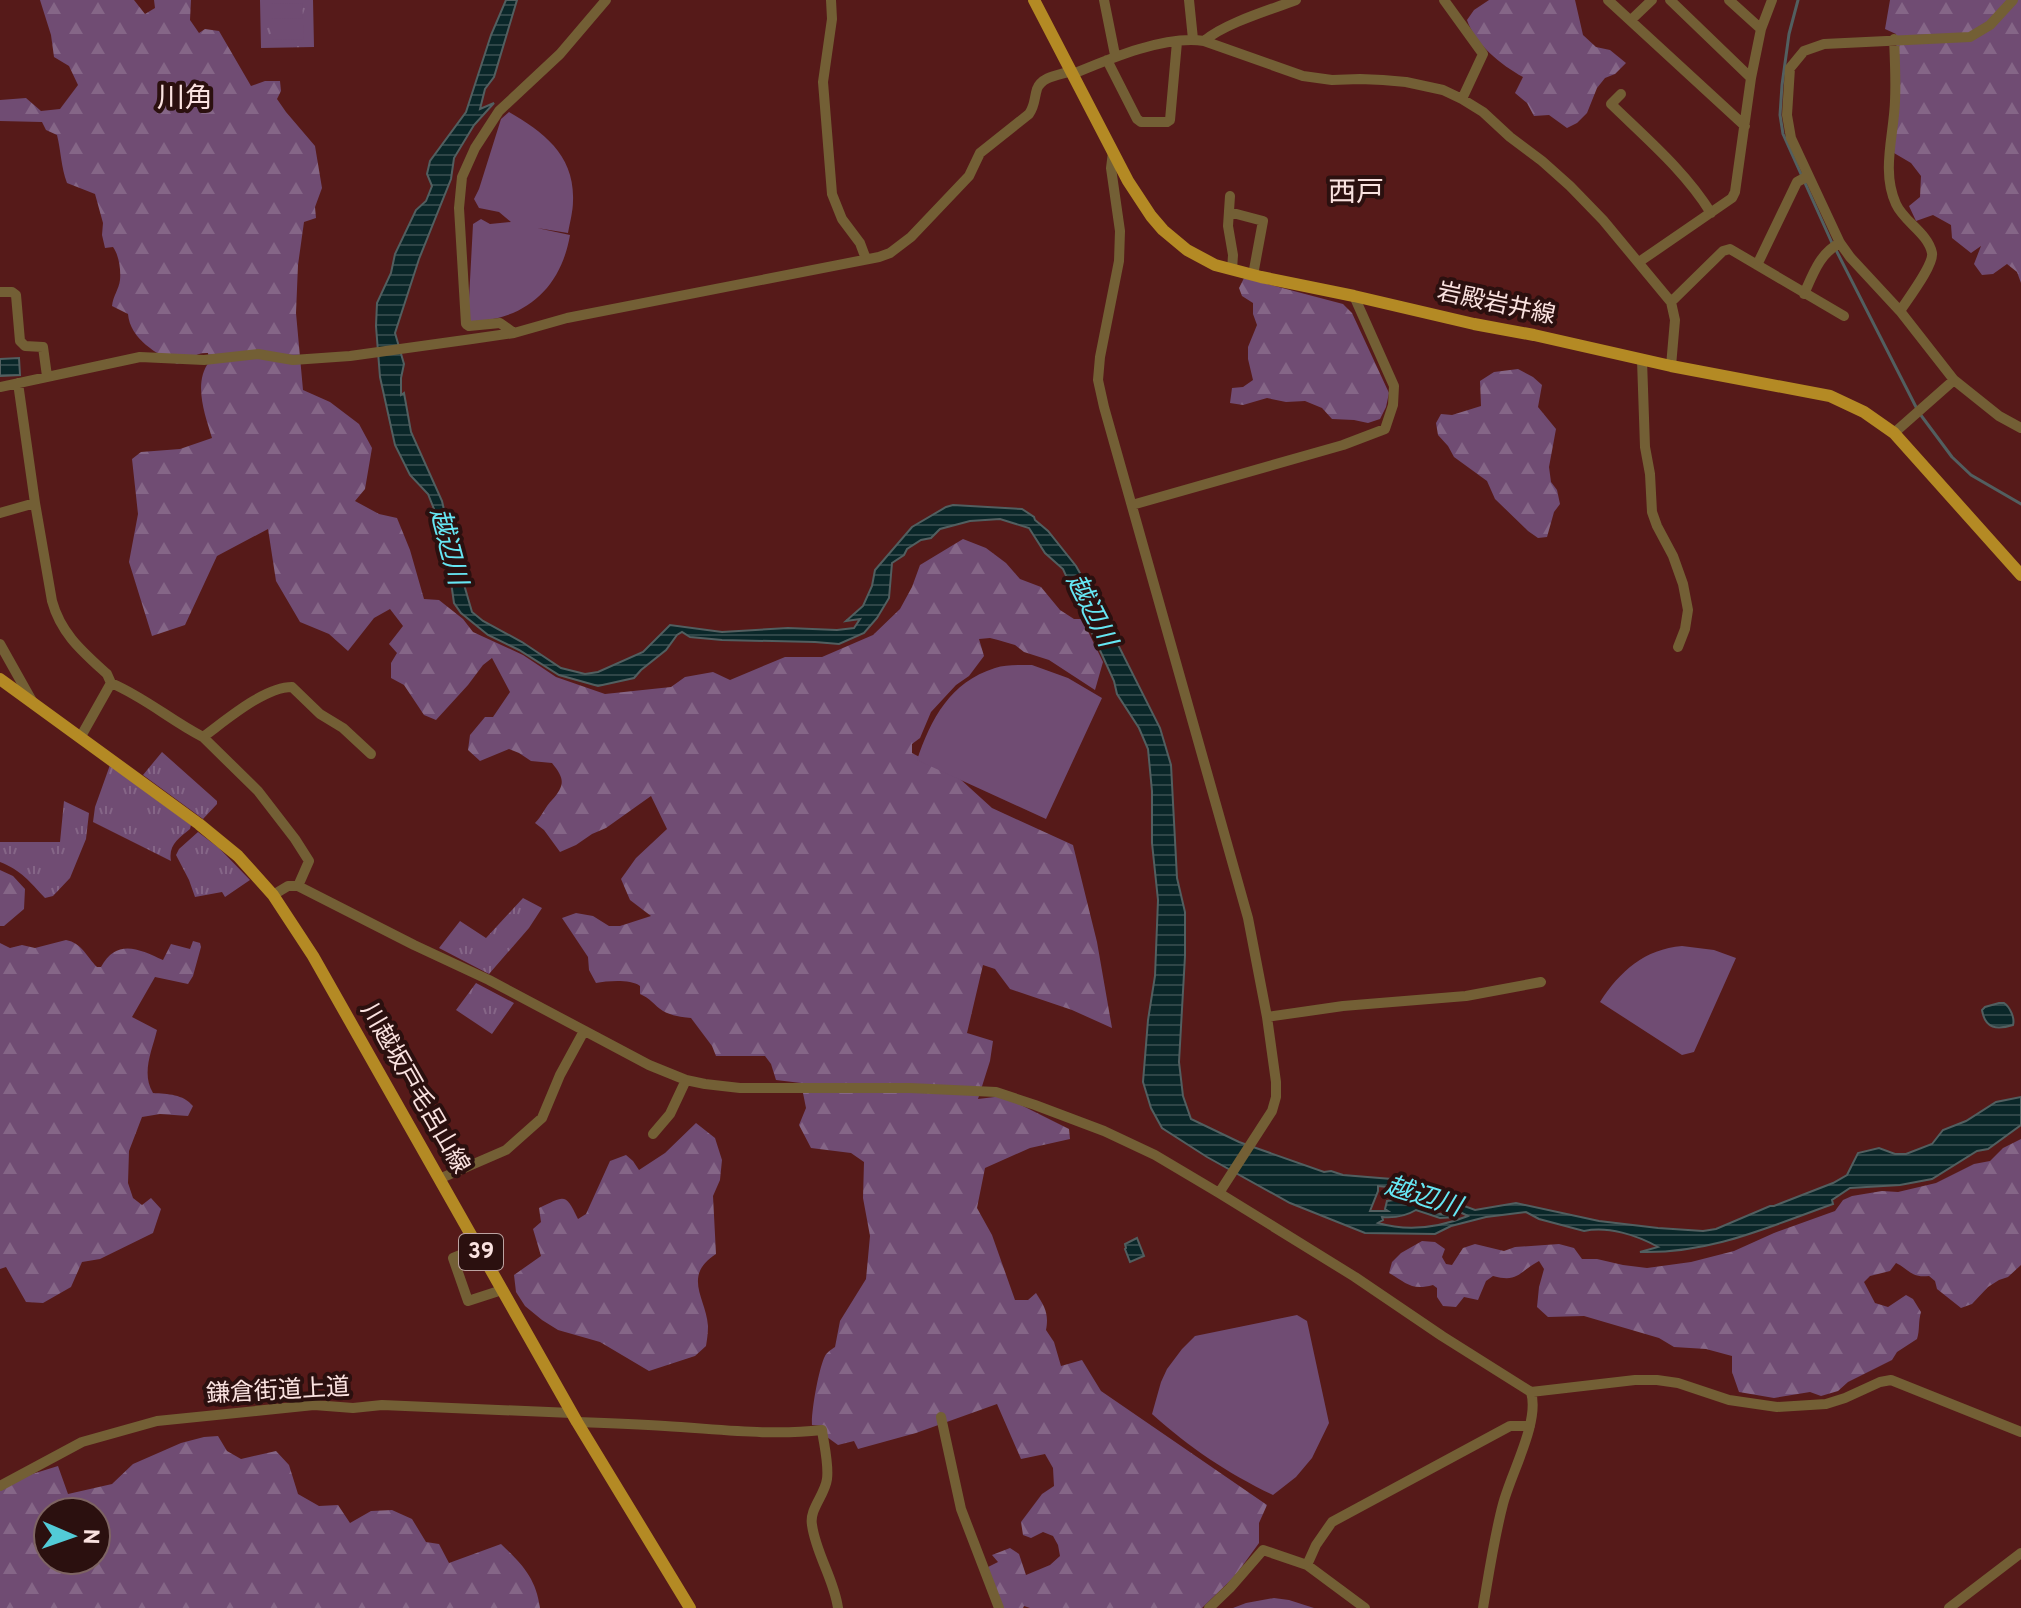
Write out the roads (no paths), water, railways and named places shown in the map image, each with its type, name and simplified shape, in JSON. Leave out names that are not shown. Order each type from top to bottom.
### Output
[{"type":"main road","name":"岩殿岩井線","points":[[1034,0],[1139,198],[1163,230],[1187,250],[1215,265],[1253,275],[1642,360],[1830,396],[1864,412],[1894,433],[2021,575]]},
{"type":"main road","name":"川越坂戸毛呂山線","points":[[0,679],[222,843],[273,895],[313,956],[574,1417],[690,1608]]},
{"type":"street","points":[[514,333],[500,323],[466,324],[459,208],[462,177],[475,148],[499,111],[560,54],[606,0]]},
{"type":"street","points":[[831,0],[832,19],[823,82],[832,194],[842,219],[860,243],[866,259]]},
{"type":"street","points":[[1104,0],[1111,58],[1141,122],[1170,120],[1177,42]]},
{"type":"street","points":[[1189,0],[1199,40]]},
{"type":"street","points":[[0,387],[140,357],[204,360],[258,354],[293,360],[514,333],[567,318],[890,253],[911,237],[969,176],[980,153],[1029,114],[1040,84],[1046,79],[1111,58],[1177,42],[1199,40],[1296,0]]},
{"type":"street","points":[[1444,0],[1483,54],[1462,99]]},
{"type":"street","points":[[1608,0],[1745,126]]},
{"type":"street","points":[[1631,20],[1652,0]]},
{"type":"street","points":[[1670,0],[1751,78]]},
{"type":"street","points":[[1729,0],[1761,29]]},
{"type":"street","points":[[1639,262],[1732,198],[1751,78],[1761,29],[1772,0]]},
{"type":"street","points":[[2013,0],[1990,25],[1970,37],[1813,46],[1804,51],[1790,68],[1787,115],[1791,138],[1840,243],[1850,257],[1900,311],[1954,380],[1999,416],[2021,428]]},
{"type":"street","points":[[1894,39],[1895,98],[1888,170],[1890,182],[1896,204],[1932,251],[1932,261],[1900,311]]},
{"type":"street","points":[[1199,40],[1303,76],[1406,82],[1443,90],[1483,112],[1561,178],[1603,220],[1671,302],[1675,320],[1671,366]]},
{"type":"street","points":[[1621,94],[1611,104],[1671,161],[1711,213]]},
{"type":"street","points":[[1113,152],[1111,168],[1121,245],[1098,380],[1242,893],[1267,1017],[1276,1082],[1272,1111],[1219,1193]]},
{"type":"street","points":[[1757,265],[1797,182],[1808,176]]},
{"type":"street","points":[[1230,196],[1228,226],[1232,270]]},
{"type":"street","points":[[1229,212],[1263,221],[1253,275]]},
{"type":"street","points":[[1804,294],[1823,256],[1840,243]]},
{"type":"street","points":[[1671,302],[1723,251],[1730,249],[1844,316]]},
{"type":"street","points":[[0,292],[16,295],[20,341],[25,346],[43,347],[47,376]]},
{"type":"street","points":[[1132,505],[1343,445],[1385,429],[1393,405],[1394,386],[1354,296]]},
{"type":"street","points":[[1642,360],[1645,447],[1652,512],[1673,556],[1688,610],[1678,647]]},
{"type":"street","points":[[1894,433],[1954,380]]},
{"type":"street","points":[[18,383],[55,614],[64,631],[107,674],[111,683],[139,696],[203,737],[258,791],[309,861],[298,886]]},
{"type":"street","points":[[0,513],[35,503]]},
{"type":"street","points":[[0,644],[33,703]]},
{"type":"street","points":[[80,738],[111,683]]},
{"type":"street","points":[[203,737],[269,693],[292,687],[320,714],[343,728],[371,754]]},
{"type":"street","points":[[273,895],[288,886],[298,886],[489,980],[649,1065],[686,1080],[740,1088],[910,1088],[996,1092],[1104,1131],[1155,1155],[1219,1193],[1531,1392],[1657,1380],[1678,1383],[1738,1402],[1777,1407],[1826,1404],[1891,1380],[2021,1432]]},
{"type":"street","points":[[1267,1017],[1343,1006],[1466,996],[1541,982]]},
{"type":"street","points":[[439,1179],[506,1150],[542,1118],[560,1075],[584,1031]]},
{"type":"street","points":[[653,1134],[670,1114],[686,1080]]},
{"type":"street","points":[[478,1248],[453,1258],[468,1301],[502,1290]]},
{"type":"street","points":[[1483,1608],[1501,1510],[1534,1409],[1531,1392]]},
{"type":"street","name":"鎌倉街道上道","points":[[0,1486],[82,1442],[157,1421],[314,1405],[353,1408],[382,1405],[574,1417],[749,1433],[822,1430],[828,1476],[811,1521],[838,1608]]},
{"type":"street","points":[[941,1417],[961,1509],[999,1608]]},
{"type":"street","points":[[1307,1565],[1332,1522],[1510,1426],[1530,1426]]},
{"type":"street","points":[[1209,1608],[1263,1550],[1307,1565],[1365,1608]]},
{"type":"street","points":[[1949,1608],[2021,1553]]},
{"type":"water","name":"越辺川","points":[[506,0],[517,0],[494,77],[485,89],[480,109],[494,103],[474,125],[454,158],[451,179],[419,259],[395,333],[404,364],[401,395],[404,393],[411,432],[442,501],[472,612],[483,621],[561,668],[585,674],[598,672],[643,652],[670,625],[722,632],[854,628],[860,619],[846,621],[863,606],[875,570],[912,527],[953,505],[1022,509],[1048,531],[1076,566],[1160,728],[1171,765],[1177,878],[1185,912],[1179,1062],[1183,1096],[1191,1119],[1239,1142],[1324,1172],[1392,1179],[1475,1210],[1516,1203],[1599,1221],[1703,1231],[1716,1229],[1833,1183],[1847,1175],[1858,1153],[1879,1148],[1906,1154],[1932,1144],[1943,1130],[1966,1121],[1996,1102],[2021,1097],[2021,1125],[1988,1149],[1977,1151],[1932,1179],[1900,1185],[1850,1188],[1832,1200],[1833,1204],[1762,1230],[1691,1249],[1640,1252],[1658,1247],[1622,1233],[1584,1231],[1539,1219],[1526,1212],[1486,1217],[1451,1226],[1435,1234],[1365,1233],[1290,1203],[1162,1128],[1151,1108],[1143,1082],[1155,976],[1158,900],[1148,749],[1139,728],[1117,694],[1114,681],[1063,569],[1045,553],[1029,528],[1000,519],[970,521],[940,529],[931,538],[921,540],[892,563],[889,598],[877,618],[864,633],[839,644],[722,640],[690,637],[682,632],[634,678],[598,686],[559,675],[488,635],[461,613],[454,603],[436,514],[428,494],[410,475],[395,445],[380,377],[377,303],[391,273],[395,254],[416,210],[426,201],[432,186],[427,174],[430,161],[466,112]],"holes":[[[1378,1186],[1400,1189],[1468,1216],[1423,1227],[1378,1223],[1383,1220],[1382,1217],[1400,1216],[1416,1210],[1440,1218],[1457,1217],[1414,1205],[1418,1201],[1407,1201],[1406,1196],[1387,1201],[1385,1209],[1388,1211],[1370,1211]]]},
{"type":"water","points":[[19,358],[20,375],[0,376],[0,359]]},
{"type":"water","points":[[2004,1003],[2010,1010],[2013,1025],[1997,1027],[1986,1021],[1982,1010]]},
{"type":"water","points":[[1137,1238],[1144,1256],[1130,1262],[1125,1244]]},
{"type":"waterway","points":[[1798,0],[1789,34],[1780,115],[1783,134],[1832,243]]},
{"type":"waterway","points":[[1836,250],[1916,407]]},
{"type":"waterway","points":[[1920,414],[1952,457],[1971,475],[2021,504]]},
{"type":"district","name":"川角","points":[[185,100]]},
{"type":"district","name":"西戸","points":[[1356,194]]}]
